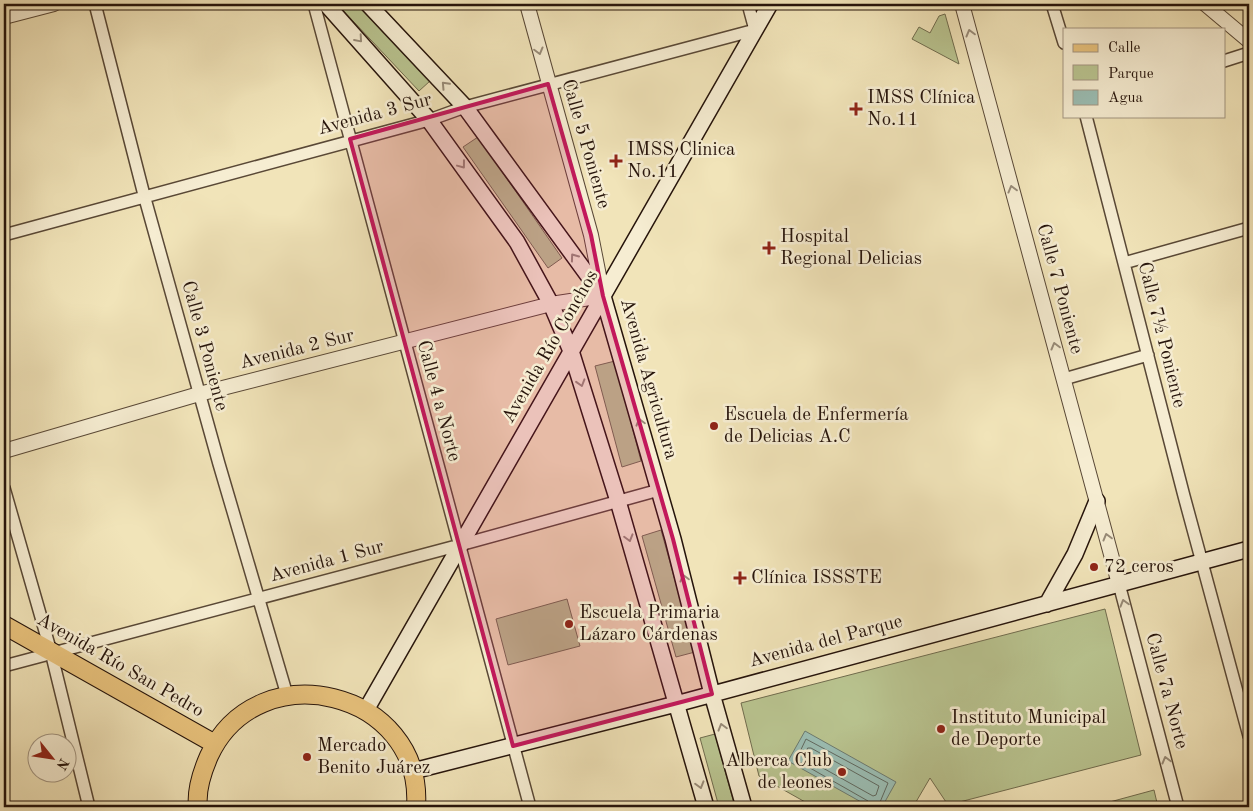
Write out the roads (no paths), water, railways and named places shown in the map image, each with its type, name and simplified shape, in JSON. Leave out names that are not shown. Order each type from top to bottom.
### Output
[{"type":"main road","points":[[326,4],[429,120],[517,242],[551,304],[571,351],[618,501],[706,807]]},
{"type":"main road","name":"Avenida Agricultura","points":[[368,4],[465,106],[603,296],[659,490],[712,694],[744,807]]},
{"type":"main road","name":"Avenida Río Conchos","points":[[366,710],[770,4]]},
{"type":"main road","points":[[1047,604],[1075,554],[1097,501]]},
{"type":"main road","name":"Avenida del Parque","points":[[413,771],[676,704],[1249,549]]},
{"type":"main road","name":"Avenida Río San Pedro","points":[[4,625],[215,744]]},
{"type":"main road","points":[[198,807],[202,772],[215,744],[229,727],[246,712],[265,702],[287,695],[323,695],[341,698],[366,710],[386,726],[397,740],[413,771],[416,807]]},
{"type":"street","points":[[4,17],[54,4]]},
{"type":"street","name":"Calle 3 Poniente","points":[[95,4],[144,196],[199,394],[287,695]]},
{"type":"street","name":"Calle 4 a Norte","points":[[314,4],[530,807]]},
{"type":"street","name":"Calle 5 Poniente","points":[[527,4],[591,235],[603,296]]},
{"type":"street","points":[[748,4],[755,30]]},
{"type":"street","name":"Calle 7 Poniente","points":[[962,4],[1119,584]]},
{"type":"street","points":[[1052,4],[1063,40]]},
{"type":"street","points":[[1205,4],[1249,41]]},
{"type":"street","name":"Avenida 3 Sur","points":[[4,235],[350,139],[429,120],[465,106],[755,30]]},
{"type":"street","points":[[1226,60],[1249,53]]},
{"type":"street","name":"Calle 7½ Poniente","points":[[1087,118],[1249,736]]},
{"type":"street","points":[[1124,263],[1249,228]]},
{"type":"street","name":"Avenida 2 Sur","points":[[4,451],[199,394],[551,304],[603,296]]},
{"type":"street","points":[[1064,379],[1148,355]]},
{"type":"street","points":[[4,488],[51,652],[89,807]]},
{"type":"street","name":"Avenida 1 Sur","points":[[4,666],[51,652],[460,546],[659,490]]},
{"type":"street","name":"Calle 7a Norte","points":[[1119,584],[1178,807]]},
{"type":"water","name":"Alberca Club de leones","points":[[805,731],[896,782],[882,807],[870,807],[788,761]]},
{"type":"place","name":"IMSS Clínica No.11","points":[[856,109]]},
{"type":"place","name":"IMSS Clinica No.11","points":[[616,161]]},
{"type":"place","name":"Hospital Regional Delicias","points":[[769,248]]},
{"type":"place","name":"Escuela de Enfermería de Delicias A.C","points":[[714,426]]},
{"type":"place","name":"72 ceros","points":[[1094,567]]},
{"type":"place","name":"Clínica ISSSTE","points":[[740,578]]},
{"type":"place","name":"Escuela Primaria Lázaro Cárdenas","points":[[569,624]]},
{"type":"place","name":"Instituto Municipal de Deporte","points":[[941,729]]},
{"type":"place","name":"Mercado Benito Juárez","points":[[307,757]]},
{"type":"place","name":"Alberca Club de leones","points":[[842,772]]}]
